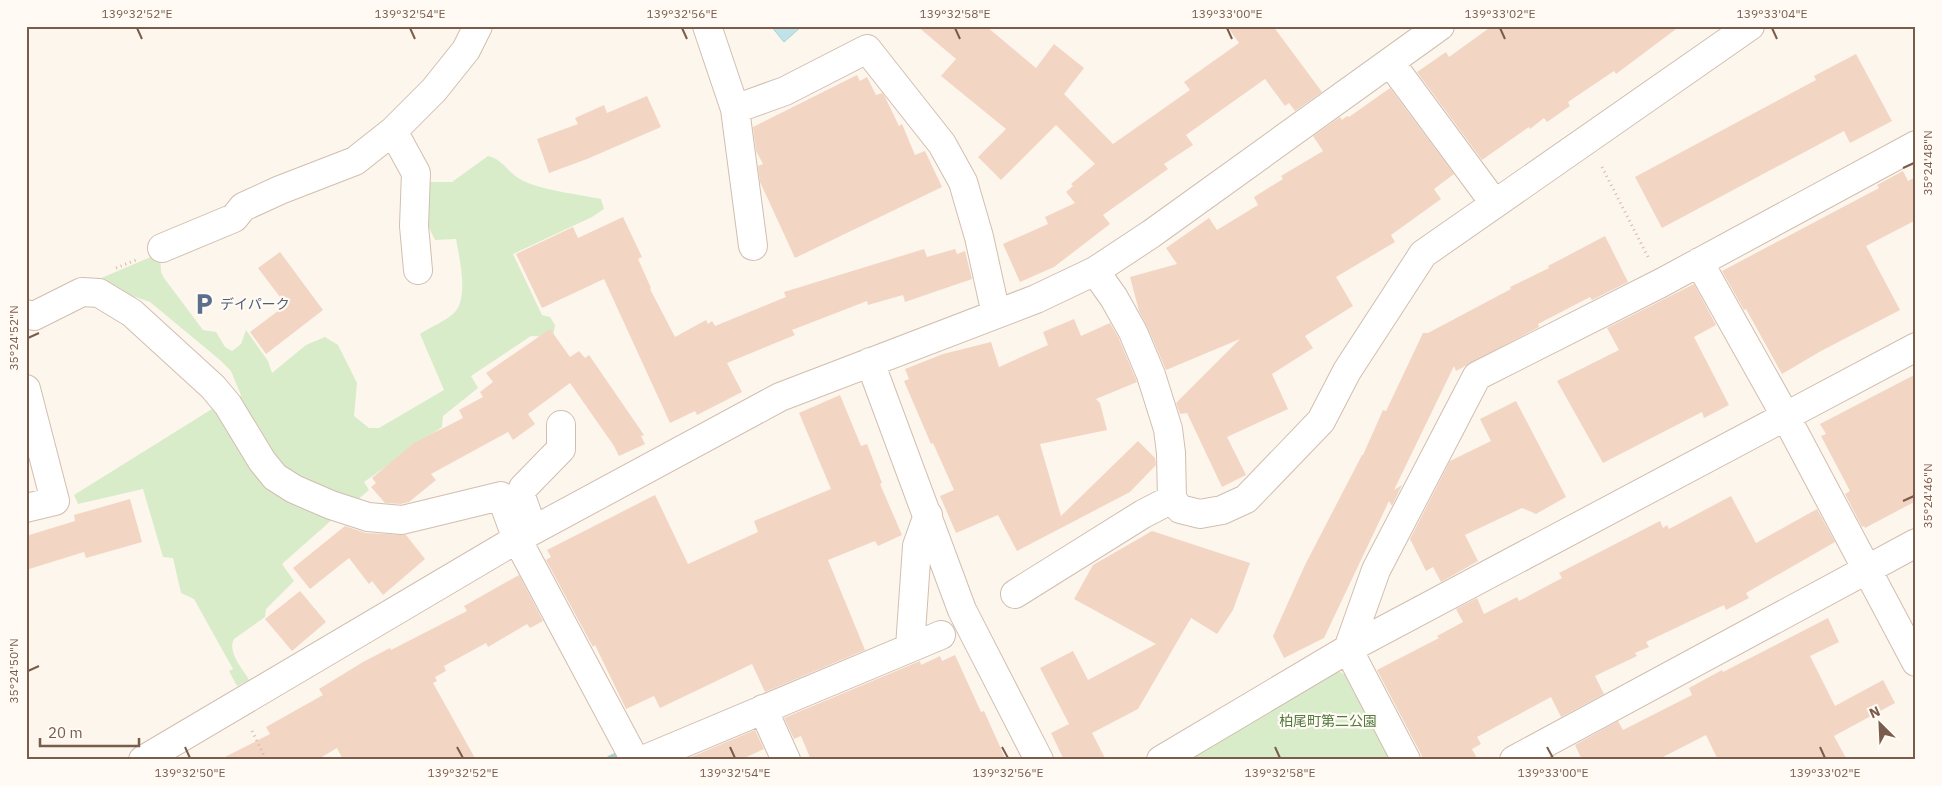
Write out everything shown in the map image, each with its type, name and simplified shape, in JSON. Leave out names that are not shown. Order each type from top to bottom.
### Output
[{"type":"street","points":[[162,248],[234,218],[243,207],[280,190],[355,161],[392,131],[434,90],[466,50],[478,26]]},
{"type":"street","points":[[707,26],[735,109],[753,246]]},
{"type":"street","points":[[143,760],[185,749],[525,535],[780,397],[1036,299],[1096,271],[1151,234],[1440,26]]},
{"type":"street","points":[[1096,271],[1133,332],[1151,375],[1168,429],[1171,453],[1172,499],[1180,509],[1200,514],[1222,510],[1246,499],[1321,421],[1347,371],[1422,254],[1750,26]]},
{"type":"street","points":[[735,109],[785,91],[867,49],[942,144],[963,182],[996,314]]},
{"type":"street","points":[[1390,62],[1495,204]]},
{"type":"street","points":[[392,131],[416,174],[414,226],[418,270]]},
{"type":"street","points":[[1406,760],[1348,649],[1376,570],[1477,376],[1699,262],[1916,144]]},
{"type":"street","points":[[1699,262],[1786,417],[1916,662]]},
{"type":"street","points":[[29,319],[82,292],[99,292],[132,313],[213,387],[228,404],[262,461],[276,477],[294,490],[331,505],[368,517],[402,520],[501,496],[525,535],[635,760]]},
{"type":"street","points":[[1161,760],[1348,649],[1916,347]]},
{"type":"street","points":[[870,362],[928,515],[1039,760]]},
{"type":"street","points":[[26,389],[55,501],[26,508]]},
{"type":"street","points":[[525,535],[521,496],[523,488],[561,449],[561,425]]},
{"type":"street","points":[[1015,594],[1143,514],[1172,499]]},
{"type":"street","points":[[910,647],[917,546],[928,515]]},
{"type":"street","points":[[1514,760],[1916,543]]},
{"type":"street","points":[[643,760],[941,635]]},
{"type":"street","points":[[763,709],[786,760]]},
{"type":"path","points":[[1598,160],[1650,261]]},
{"type":"green space","points":[[488,156],[497,160],[527,183],[547,189],[601,199],[604,209],[592,217],[513,254],[542,315],[550,317],[555,325],[553,337],[531,336],[471,376],[478,388],[443,416],[442,427],[364,482],[369,490],[356,501],[292,477],[235,405],[241,395],[231,371],[220,360],[150,302],[92,282],[160,253],[161,272],[164,278],[203,330],[216,332],[225,347],[232,351],[241,344],[246,330],[268,361],[272,373],[306,345],[325,337],[338,345],[357,383],[354,416],[369,428],[379,428],[444,390],[420,334],[453,314],[461,299],[462,278],[456,239],[435,240],[423,215],[424,182],[452,182]]},
{"type":"green space","points":[[220,404],[334,518],[282,564],[294,581],[266,609],[265,617],[234,639],[232,649],[234,655],[249,680],[237,686],[229,671],[233,669],[194,599],[181,593],[173,558],[163,557],[143,489],[78,504],[74,495]]},
{"type":"green space","name":"柏尾町第二公園","points":[[1338,671],[1348,676],[1391,760],[1188,760]]},
{"type":"water","points":[[771,26],[802,26],[784,42]]},
{"type":"building","points":[[917,26],[986,26],[1036,68],[1054,44],[1084,68],[1064,94],[1113,144],[1190,90],[1184,82],[1239,43],[1227,26],[1273,26],[1322,92],[1295,111],[1289,103],[1285,106],[1265,79],[1186,135],[1193,145],[1164,164],[1168,169],[1103,215],[1110,224],[1054,267],[1020,282],[1003,244],[1048,224],[1045,217],[1075,203],[1066,192],[1073,186],[1071,184],[1095,164],[1056,125],[1001,180],[978,157],[1006,129],[941,76],[956,59]]},
{"type":"building","points":[[1492,26],[1680,26],[1616,74],[1614,71],[1568,102],[1570,106],[1547,122],[1544,118],[1482,160],[1417,72],[1446,52],[1449,57]]},
{"type":"building","points":[[1856,54],[1892,121],[1850,143],[1844,131],[1662,228],[1635,177],[1816,80],[1814,76]]},
{"type":"building","points":[[857,75],[860,81],[867,77],[876,95],[882,93],[884,95],[899,126],[902,124],[915,155],[925,151],[942,187],[795,258],[760,182],[758,166],[763,164],[756,151],[753,127]]},
{"type":"building","points":[[1390,88],[1454,174],[1434,189],[1441,199],[1391,235],[1395,242],[1336,277],[1353,306],[1305,336],[1313,348],[1272,374],[1288,409],[1227,437],[1246,475],[1222,487],[1187,413],[1180,414],[1176,403],[1240,339],[1166,370],[1139,311],[1130,277],[1177,264],[1166,248],[1209,218],[1217,230],[1258,205],[1254,197],[1283,179],[1281,176],[1323,151],[1313,136],[1340,117],[1342,120],[1347,116],[1349,117]]},
{"type":"building","points":[[647,96],[661,127],[549,173],[537,139],[578,124],[575,118],[604,105],[607,113]]},
{"type":"building","points":[[1903,171],[1908,181],[1916,177],[1916,220],[1866,246],[1900,310],[1821,351],[1782,374],[1746,309],[1744,310],[1722,271],[1879,188],[1877,185]]},
{"type":"building","points":[[623,217],[642,257],[638,259],[650,289],[675,337],[706,320],[708,324],[712,321],[715,326],[786,297],[784,292],[924,249],[927,257],[955,249],[957,254],[965,251],[972,279],[905,302],[903,295],[868,305],[867,301],[792,330],[795,335],[727,363],[742,392],[697,415],[695,411],[670,423],[604,279],[542,308],[516,254],[573,227],[578,238]]},
{"type":"building","points":[[1605,236],[1628,282],[1592,300],[1590,297],[1538,324],[1539,327],[1456,371],[1454,366],[1394,490],[1402,485],[1392,506],[1389,501],[1324,638],[1284,658],[1273,636],[1305,565],[1363,455],[1383,410],[1386,411],[1423,333],[1428,333],[1511,289],[1510,287],[1549,268],[1548,266]]},
{"type":"building","points":[[280,252],[323,310],[266,354],[250,332],[286,305],[258,268]]},
{"type":"building","points":[[1694,284],[1716,325],[1694,337],[1729,405],[1704,418],[1702,412],[1603,463],[1557,381],[1619,350],[1607,328]]},
{"type":"building","points":[[1074,319],[1081,336],[1110,323],[1119,339],[1137,382],[1096,399],[1100,403],[1107,430],[1040,444],[1061,516],[1138,441],[1155,458],[1156,465],[1130,492],[1017,551],[998,515],[956,533],[940,496],[954,490],[933,443],[931,444],[904,381],[909,379],[905,369],[943,354],[991,342],[999,367],[1048,345],[1043,332]]},
{"type":"building","points":[[550,329],[570,357],[579,351],[585,358],[589,355],[644,435],[641,436],[645,444],[619,456],[570,383],[528,414],[535,424],[513,440],[508,432],[431,474],[436,480],[409,502],[401,504],[385,503],[371,487],[376,483],[372,478],[414,443],[463,418],[459,410],[483,397],[480,392],[493,382],[486,373]]},
{"type":"building","points":[[1916,374],[1916,501],[1865,528],[1864,526],[1862,527],[1845,494],[1850,491],[1821,436],[1826,434],[1820,424]]},
{"type":"building","points":[[840,395],[861,446],[867,444],[882,483],[880,484],[902,535],[878,546],[875,541],[828,560],[865,650],[765,692],[752,664],[660,708],[654,696],[626,709],[595,645],[593,647],[546,560],[551,557],[547,550],[655,495],[688,564],[758,532],[754,521],[831,489],[799,413]]},
{"type":"building","points":[[1516,401],[1566,497],[1536,514],[1522,508],[1465,535],[1478,561],[1441,582],[1433,567],[1426,571],[1410,539],[1450,461],[1491,441],[1480,419]]},
{"type":"building","points":[[1731,496],[1756,543],[1817,509],[1835,542],[1746,593],[1749,598],[1726,610],[1724,605],[1646,642],[1649,647],[1635,653],[1637,656],[1595,676],[1604,694],[1561,717],[1551,697],[1477,737],[1481,744],[1472,749],[1478,760],[1424,760],[1377,670],[1439,638],[1437,636],[1463,622],[1456,609],[1477,598],[1484,614],[1517,597],[1519,601],[1562,578],[1559,573],[1660,521],[1663,528],[1667,525],[1669,529]]},
{"type":"building","points":[[130,499],[142,542],[86,558],[84,552],[26,570],[26,536],[75,521],[74,515]]},
{"type":"building","points":[[345,526],[366,533],[406,535],[425,559],[383,595],[372,581],[369,584],[349,558],[310,589],[293,568]]},
{"type":"building","points":[[1152,531],[1250,563],[1233,610],[1217,634],[1191,618],[1138,709],[1092,733],[1106,760],[1064,760],[1051,733],[1069,724],[1040,668],[1073,651],[1088,680],[1156,644],[1074,599],[1093,565]]},
{"type":"building","points":[[519,575],[543,621],[530,628],[527,624],[488,647],[486,643],[444,666],[446,671],[435,677],[437,681],[433,683],[476,760],[343,760],[337,748],[317,760],[219,760],[270,734],[266,727],[323,695],[319,689],[363,662],[390,648],[391,650],[467,611],[464,606]]},
{"type":"building","points":[[300,591],[326,622],[292,651],[265,619]]},
{"type":"building","points":[[1828,618],[1839,642],[1810,656],[1835,706],[1883,680],[1895,703],[1834,736],[1847,760],[1718,760],[1706,735],[1657,760],[1582,760],[1575,745],[1618,721],[1623,730],[1692,695],[1689,688]]},
{"type":"building","points":[[955,655],[981,712],[984,711],[1006,760],[811,760],[801,736],[794,739],[784,718],[920,661],[921,665],[940,656],[942,661]]},
{"type":"building","points":[[755,730],[764,749],[740,760],[684,760]]},
{"type":"waterway","points":[[611,760],[618,757]]},
{"type":"place","name":"デイパーク","points":[[204,304]]}]
